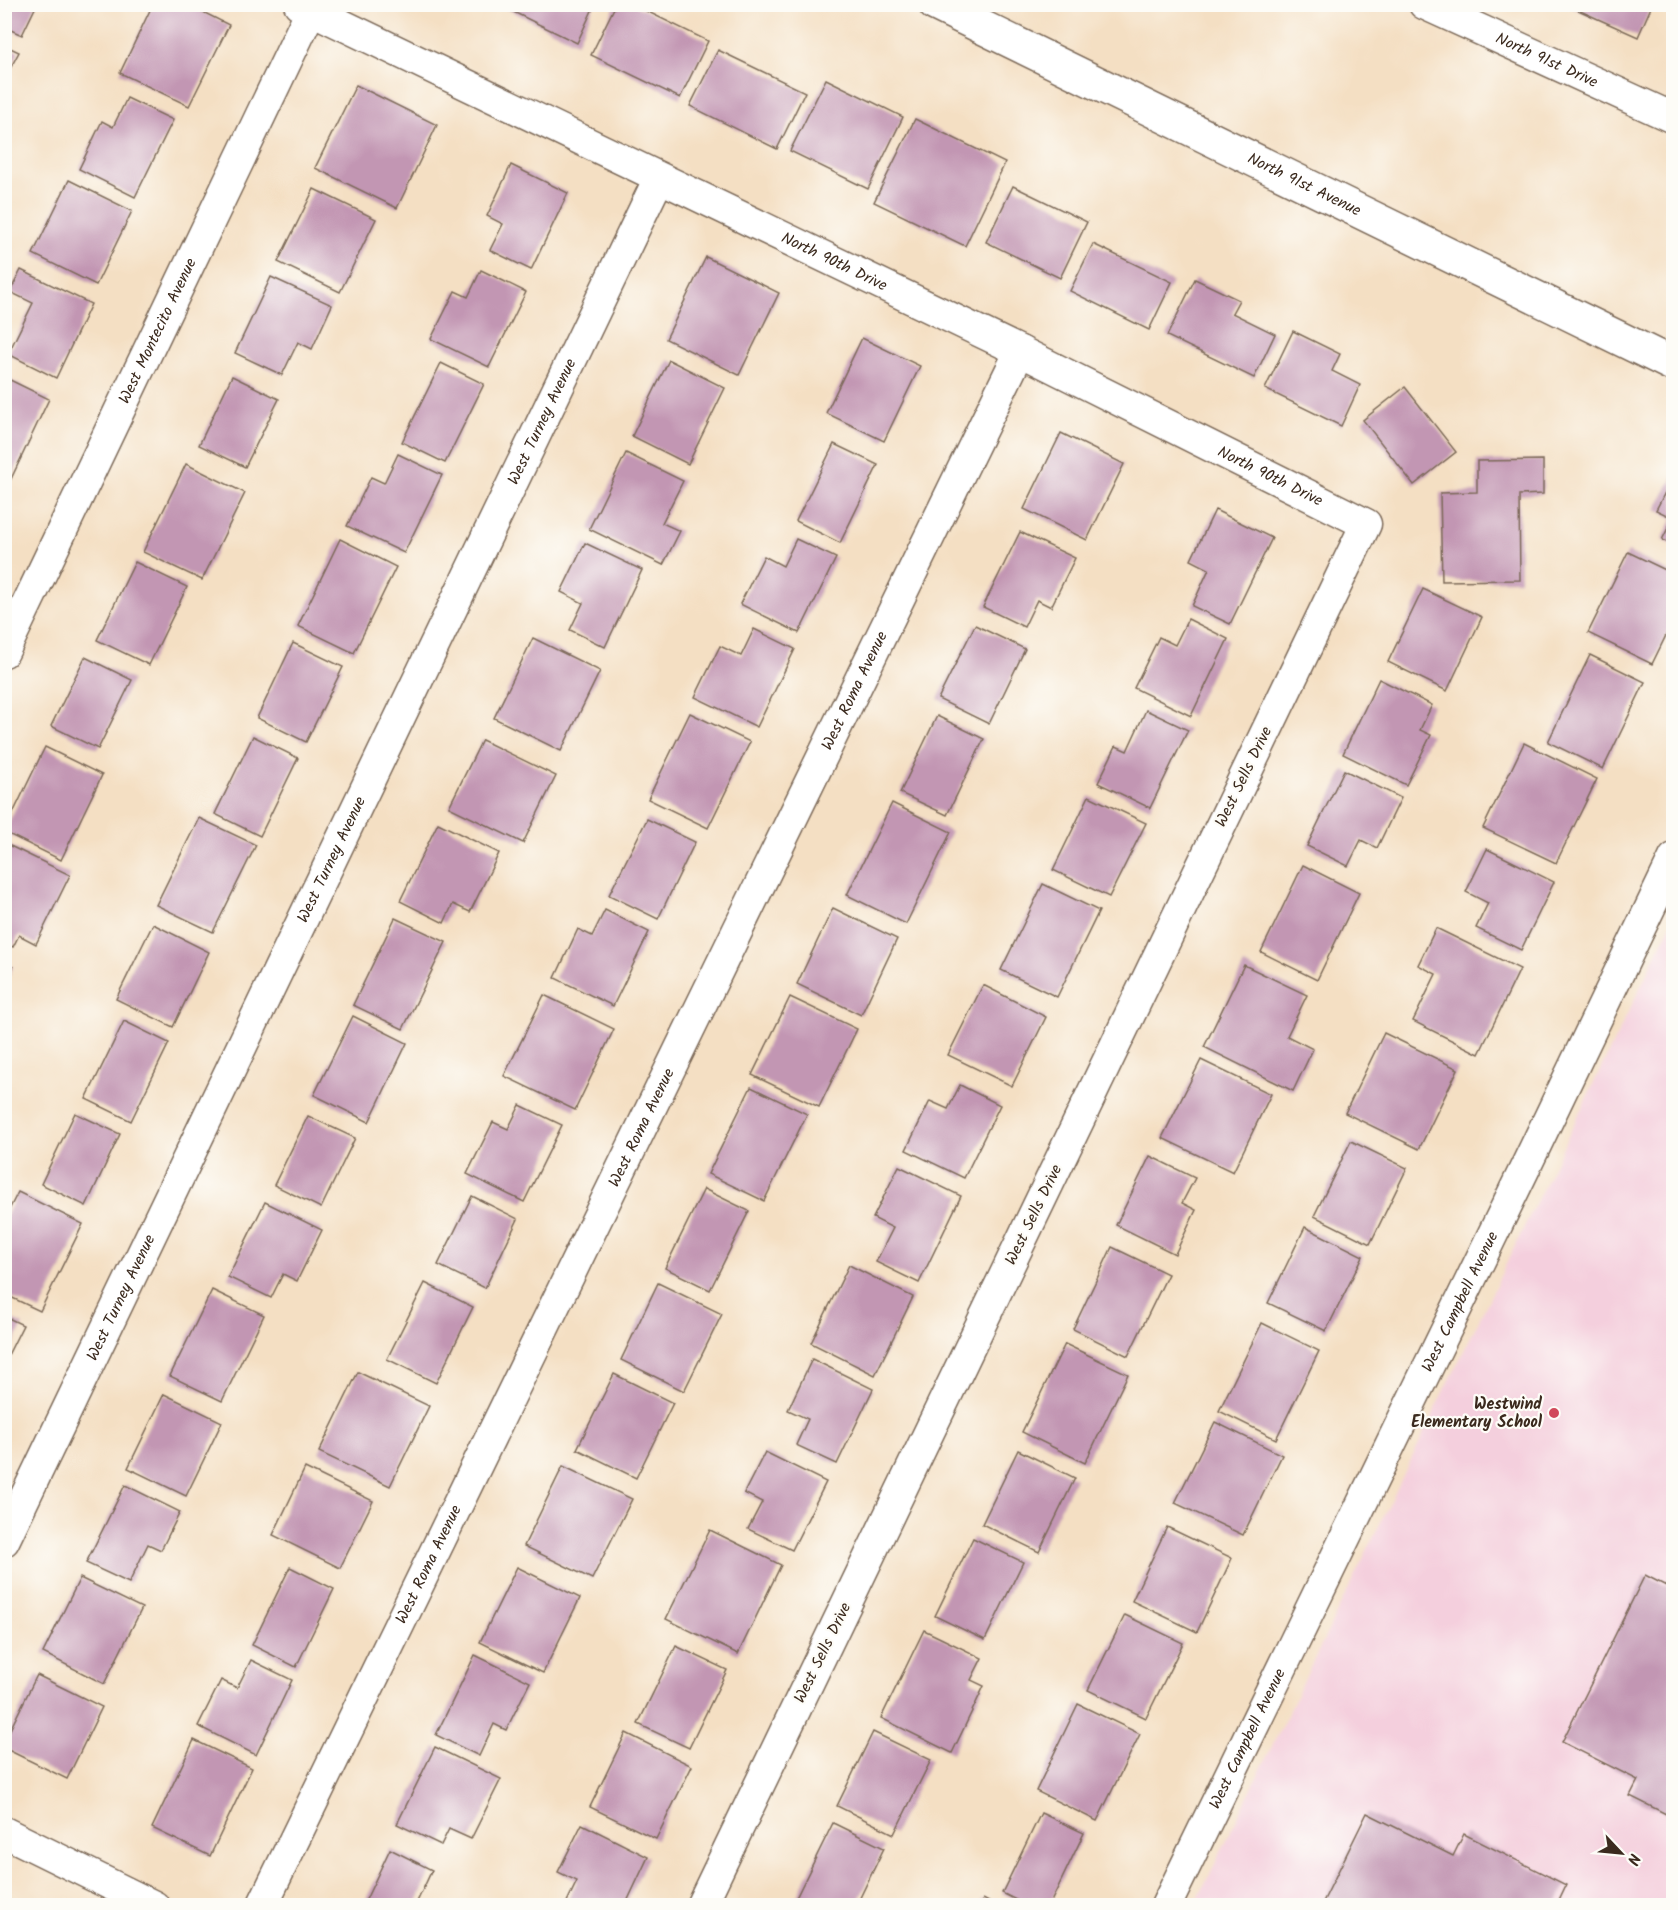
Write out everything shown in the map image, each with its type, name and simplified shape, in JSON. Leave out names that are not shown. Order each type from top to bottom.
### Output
[{"type":"main road","name":"North 91st Avenue","points":[[935,4],[1674,365]]},
{"type":"street","name":"North 91st Drive","points":[[1424,4],[1672,114]]},
{"type":"street","name":"North 90th Drive","points":[[305,7],[1020,351],[1366,524]]},
{"type":"street","name":"West Montecito Avenue","points":[[4,652],[305,7]]},
{"type":"street","name":"West Turney Avenue","points":[[4,1540],[659,178]]},
{"type":"street","name":"West Roma Avenue","points":[[262,1905],[1020,351]]},
{"type":"street","name":"West Sells Drive","points":[[701,1905],[1366,524]]},
{"type":"street","name":"West Campbell Avenue","points":[[1166,1905],[1674,858]]},
{"type":"street","points":[[4,1832],[154,1905]]},
{"type":"shaded area","name":"Westwind Elementary School","points":[[1673,920],[1673,1905],[1195,1905]]},
{"type":"building","points":[[4,4],[37,4],[22,35],[4,27]]},
{"type":"building","points":[[153,4],[187,4],[229,25],[189,106],[120,73]]},
{"type":"building","points":[[497,4],[595,4],[577,43]]},
{"type":"building","points":[[616,4],[632,4],[708,41],[680,98],[591,55]]},
{"type":"building","points":[[1567,5],[1652,5],[1638,37]]},
{"type":"building","points":[[4,45],[19,52],[4,80]]},
{"type":"building","points":[[718,50],[805,92],[777,149],[690,106]]},
{"type":"building","points":[[826,79],[903,117],[868,189],[790,151]]},
{"type":"building","points":[[356,85],[437,125],[397,208],[315,168]]},
{"type":"building","points":[[127,98],[173,120],[135,197],[79,169],[102,121],[113,127]]},
{"type":"building","points":[[915,119],[1005,163],[965,246],[874,202]]},
{"type":"building","points":[[511,165],[568,193],[531,270],[490,250],[503,224],[487,216]]},
{"type":"building","points":[[69,180],[132,211],[96,285],[33,254]]},
{"type":"building","points":[[1013,186],[1087,222],[1060,278],[986,242]]},
{"type":"building","points":[[314,189],[376,219],[340,292],[278,262]]},
{"type":"building","points":[[1093,244],[1172,282],[1149,330],[1070,291]]},
{"type":"building","points":[[706,257],[779,293],[739,375],[666,339]]},
{"type":"building","points":[[21,270],[91,304],[56,378],[8,354],[33,303],[10,292]]},
{"type":"building","points":[[481,270],[526,292],[489,367],[431,339],[455,291],[468,297]]},
{"type":"building","points":[[271,277],[332,305],[312,349],[298,342],[282,375],[235,353]]},
{"type":"building","points":[[1195,279],[1239,300],[1232,313],[1275,334],[1254,378],[1167,336]]},
{"type":"building","points":[[1293,331],[1340,354],[1332,371],[1360,385],[1341,426],[1265,389]]},
{"type":"building","points":[[862,338],[920,366],[884,441],[826,413]]},
{"type":"building","points":[[669,360],[725,388],[688,464],[632,436]]},
{"type":"building","points":[[441,363],[484,384],[445,463],[402,442]]},
{"type":"building","points":[[232,376],[279,399],[245,467],[199,445]]},
{"type":"building","points":[[4,377],[49,399],[10,481],[4,478]]},
{"type":"building","points":[[1405,387],[1456,452],[1414,485],[1363,420]]},
{"type":"building","points":[[1061,433],[1124,464],[1087,540],[1024,509]]},
{"type":"building","points":[[834,444],[878,465],[840,543],[796,521]]},
{"type":"building","points":[[626,453],[683,481],[662,523],[680,531],[663,565],[589,529]]},
{"type":"building","points":[[398,454],[442,475],[404,553],[347,526],[371,477],[384,483]]},
{"type":"building","points":[[1543,460],[1543,494],[1519,495],[1520,580],[1442,581],[1440,493],[1477,492],[1477,461]]},
{"type":"building","points":[[186,464],[245,493],[202,580],[143,552]]},
{"type":"building","points":[[1674,475],[1674,545],[1662,540],[1673,518],[1656,510]]},
{"type":"building","points":[[1215,510],[1272,538],[1230,624],[1192,606],[1209,569],[1191,560]]},
{"type":"building","points":[[1020,532],[1075,558],[1051,607],[1037,600],[1024,627],[983,607]]},
{"type":"building","points":[[340,539],[396,567],[354,653],[298,626]]},
{"type":"building","points":[[796,539],[836,558],[799,633],[740,604],[764,556],[783,566]]},
{"type":"building","points":[[585,543],[642,570],[605,647],[570,630],[583,603],[561,592]]},
{"type":"building","points":[[1628,552],[1674,574],[1674,619],[1652,664],[1588,633]]},
{"type":"building","points":[[135,562],[187,587],[149,665],[97,640]]},
{"type":"building","points":[[1423,589],[1482,617],[1447,691],[1388,662]]},
{"type":"building","points":[[1188,619],[1228,639],[1191,716],[1134,688],[1159,637],[1175,645]]},
{"type":"building","points":[[975,625],[1025,649],[989,724],[938,699]]},
{"type":"building","points":[[754,629],[795,649],[757,727],[695,697],[720,646],[741,656]]},
{"type":"building","points":[[533,638],[600,671],[561,751],[494,718]]},
{"type":"building","points":[[293,643],[343,667],[306,742],[257,718]]},
{"type":"building","points":[[1590,655],[1645,682],[1603,769],[1548,742]]},
{"type":"building","points":[[85,657],[132,680],[98,749],[51,726]]},
{"type":"building","points":[[1379,679],[1432,705],[1420,730],[1431,735],[1406,785],[1343,754]]},
{"type":"building","points":[[1146,710],[1188,730],[1150,808],[1098,783],[1116,746],[1127,751]]},
{"type":"building","points":[[690,713],[750,742],[708,828],[648,799]]},
{"type":"building","points":[[937,716],[984,739],[947,815],[900,793]]},
{"type":"building","points":[[253,736],[298,758],[260,836],[215,814]]},
{"type":"building","points":[[482,740],[556,776],[523,843],[449,807]]},
{"type":"building","points":[[1524,743],[1597,779],[1556,863],[1483,828]]},
{"type":"building","points":[[45,747],[102,775],[61,860],[4,832]]},
{"type":"building","points":[[1344,770],[1401,798],[1377,848],[1361,840],[1348,866],[1307,846]]},
{"type":"building","points":[[1089,796],[1146,823],[1109,897],[1053,870]]},
{"type":"building","points":[[892,803],[951,832],[906,924],[847,895]]},
{"type":"building","points":[[199,818],[256,845],[213,932],[156,905]]},
{"type":"building","points":[[647,819],[695,842],[658,919],[609,895]]},
{"type":"building","points":[[438,823],[499,853],[470,912],[453,904],[444,923],[400,901]]},
{"type":"building","points":[[4,843],[70,875],[36,944],[19,935],[13,947],[4,943]]},
{"type":"building","points":[[1487,849],[1554,882],[1521,950],[1476,928],[1488,903],[1466,892]]},
{"type":"building","points":[[1303,865],[1359,893],[1317,980],[1261,952]]},
{"type":"building","points":[[1043,884],[1099,911],[1057,997],[1001,970]]},
{"type":"building","points":[[833,908],[897,939],[861,1015],[797,984]]},
{"type":"building","points":[[605,910],[649,932],[613,1006],[555,978],[578,929],[592,936]]},
{"type":"building","points":[[395,918],[446,942],[403,1029],[353,1005]]},
{"type":"building","points":[[153,924],[209,952],[173,1027],[116,999]]},
{"type":"building","points":[[1436,928],[1520,969],[1479,1054],[1413,1021],[1436,974],[1418,965]]},
{"type":"building","points":[[4,963],[13,967],[4,985]]},
{"type":"building","points":[[1244,965],[1307,995],[1287,1036],[1313,1049],[1293,1091],[1204,1047]]},
{"type":"building","points":[[983,985],[1046,1017],[1012,1086],[948,1055]]},
{"type":"building","points":[[544,995],[614,1029],[575,1110],[504,1076]]},
{"type":"building","points":[[790,997],[857,1029],[819,1107],[752,1075]]},
{"type":"building","points":[[353,1016],[407,1043],[369,1122],[314,1095]]},
{"type":"building","points":[[124,1021],[169,1043],[131,1121],[86,1099]]},
{"type":"building","points":[[1384,1033],[1458,1069],[1419,1149],[1345,1113]]},
{"type":"building","points":[[1201,1060],[1271,1094],[1233,1172],[1162,1138]]},
{"type":"building","points":[[960,1085],[1000,1105],[964,1178],[906,1150],[930,1101],[948,1109]]},
{"type":"building","points":[[751,1087],[807,1114],[764,1201],[708,1174]]},
{"type":"building","points":[[520,1105],[562,1125],[524,1202],[467,1174],[493,1122],[508,1129]]},
{"type":"building","points":[[75,1113],[120,1134],[86,1206],[41,1184]]},
{"type":"building","points":[[308,1116],[355,1138],[321,1208],[274,1185]]},
{"type":"building","points":[[1351,1141],[1407,1168],[1370,1244],[1314,1216]]},
{"type":"building","points":[[1150,1156],[1195,1178],[1182,1203],[1196,1210],[1175,1254],[1116,1225]]},
{"type":"building","points":[[899,1166],[961,1196],[919,1283],[876,1262],[893,1228],[873,1218]]},
{"type":"building","points":[[704,1189],[749,1211],[710,1290],[665,1268]]},
{"type":"building","points":[[18,1192],[83,1224],[40,1311],[4,1294],[4,1220]]},
{"type":"building","points":[[472,1196],[518,1219],[485,1288],[438,1265]]},
{"type":"building","points":[[265,1202],[322,1230],[297,1281],[283,1274],[271,1298],[228,1277]]},
{"type":"building","points":[[1305,1227],[1363,1256],[1326,1331],[1268,1303]]},
{"type":"building","points":[[1112,1247],[1168,1274],[1128,1356],[1073,1329]]},
{"type":"building","points":[[849,1265],[913,1297],[875,1375],[811,1343]]},
{"type":"building","points":[[425,1283],[473,1307],[436,1383],[387,1359]]},
{"type":"building","points":[[658,1283],[722,1314],[684,1391],[621,1360]]},
{"type":"building","points":[[212,1290],[264,1315],[222,1401],[170,1376]]},
{"type":"building","points":[[4,1316],[23,1325],[4,1363]]},
{"type":"building","points":[[1262,1323],[1319,1351],[1276,1439],[1219,1411]]},
{"type":"building","points":[[1065,1344],[1128,1374],[1085,1463],[1022,1432]]},
{"type":"building","points":[[812,1359],[873,1389],[837,1464],[796,1445],[808,1419],[788,1410]]},
{"type":"building","points":[[358,1372],[429,1406],[390,1486],[319,1452]]},
{"type":"building","points":[[614,1374],[673,1403],[636,1478],[577,1449]]},
{"type":"building","points":[[164,1394],[222,1422],[186,1496],[128,1468]]},
{"type":"building","points":[[1215,1422],[1282,1455],[1243,1535],[1175,1503]]},
{"type":"building","points":[[1018,1450],[1075,1478],[1039,1552],[982,1524]]},
{"type":"building","points":[[765,1452],[826,1482],[792,1550],[748,1529],[762,1502],[744,1493]]},
{"type":"building","points":[[563,1466],[632,1499],[592,1579],[524,1546]]},
{"type":"building","points":[[305,1468],[373,1501],[340,1568],[273,1535]]},
{"type":"building","points":[[125,1485],[180,1512],[161,1550],[148,1544],[129,1583],[86,1563]]},
{"type":"building","points":[[1167,1527],[1232,1558],[1197,1632],[1132,1601]]},
{"type":"building","points":[[710,1530],[781,1565],[738,1654],[666,1619]]},
{"type":"building","points":[[973,1538],[1023,1562],[985,1640],[935,1616]]},
{"type":"building","points":[[290,1567],[334,1589],[296,1667],[252,1645]]},
{"type":"building","points":[[517,1567],[580,1598],[543,1673],[480,1642]]},
{"type":"building","points":[[1645,1575],[1674,1590],[1674,1818],[1630,1796],[1638,1780],[1562,1742]]},
{"type":"building","points":[[80,1578],[142,1608],[104,1684],[43,1653]]},
{"type":"building","points":[[1125,1615],[1183,1643],[1146,1718],[1088,1690]]},
{"type":"building","points":[[924,1630],[982,1658],[971,1680],[984,1686],[952,1753],[881,1718]]},
{"type":"building","points":[[676,1646],[727,1670],[689,1748],[638,1724]]},
{"type":"building","points":[[475,1655],[530,1682],[506,1730],[494,1724],[479,1756],[436,1735]]},
{"type":"building","points":[[251,1660],[292,1680],[256,1755],[198,1726],[221,1680],[237,1688]]},
{"type":"building","points":[[37,1675],[102,1707],[67,1779],[4,1748],[4,1742]]},
{"type":"building","points":[[1078,1704],[1140,1734],[1097,1821],[1036,1791]]},
{"type":"building","points":[[873,1732],[931,1760],[894,1834],[837,1806]]},
{"type":"building","points":[[626,1733],[692,1766],[656,1839],[590,1807]]},
{"type":"building","points":[[194,1740],[252,1768],[210,1856],[152,1828]]},
{"type":"building","points":[[435,1747],[501,1779],[471,1839],[449,1829],[441,1845],[397,1824]]},
{"type":"building","points":[[1041,1813],[1084,1833],[1049,1906],[1028,1906],[1002,1893]]},
{"type":"building","points":[[1367,1813],[1453,1856],[1464,1834],[1566,1885],[1556,1906],[1321,1906]]},
{"type":"building","points":[[833,1823],[884,1848],[856,1906],[813,1906],[796,1898]]},
{"type":"building","points":[[582,1824],[648,1857],[625,1906],[565,1906],[577,1881],[558,1872]]},
{"type":"building","points":[[390,1849],[432,1870],[415,1906],[363,1906]]},
{"type":"building","points":[[983,1899],[996,1906],[980,1906]]},
{"type":"place","name":"Westwind Elementary School","points":[[1554,1413]]}]
